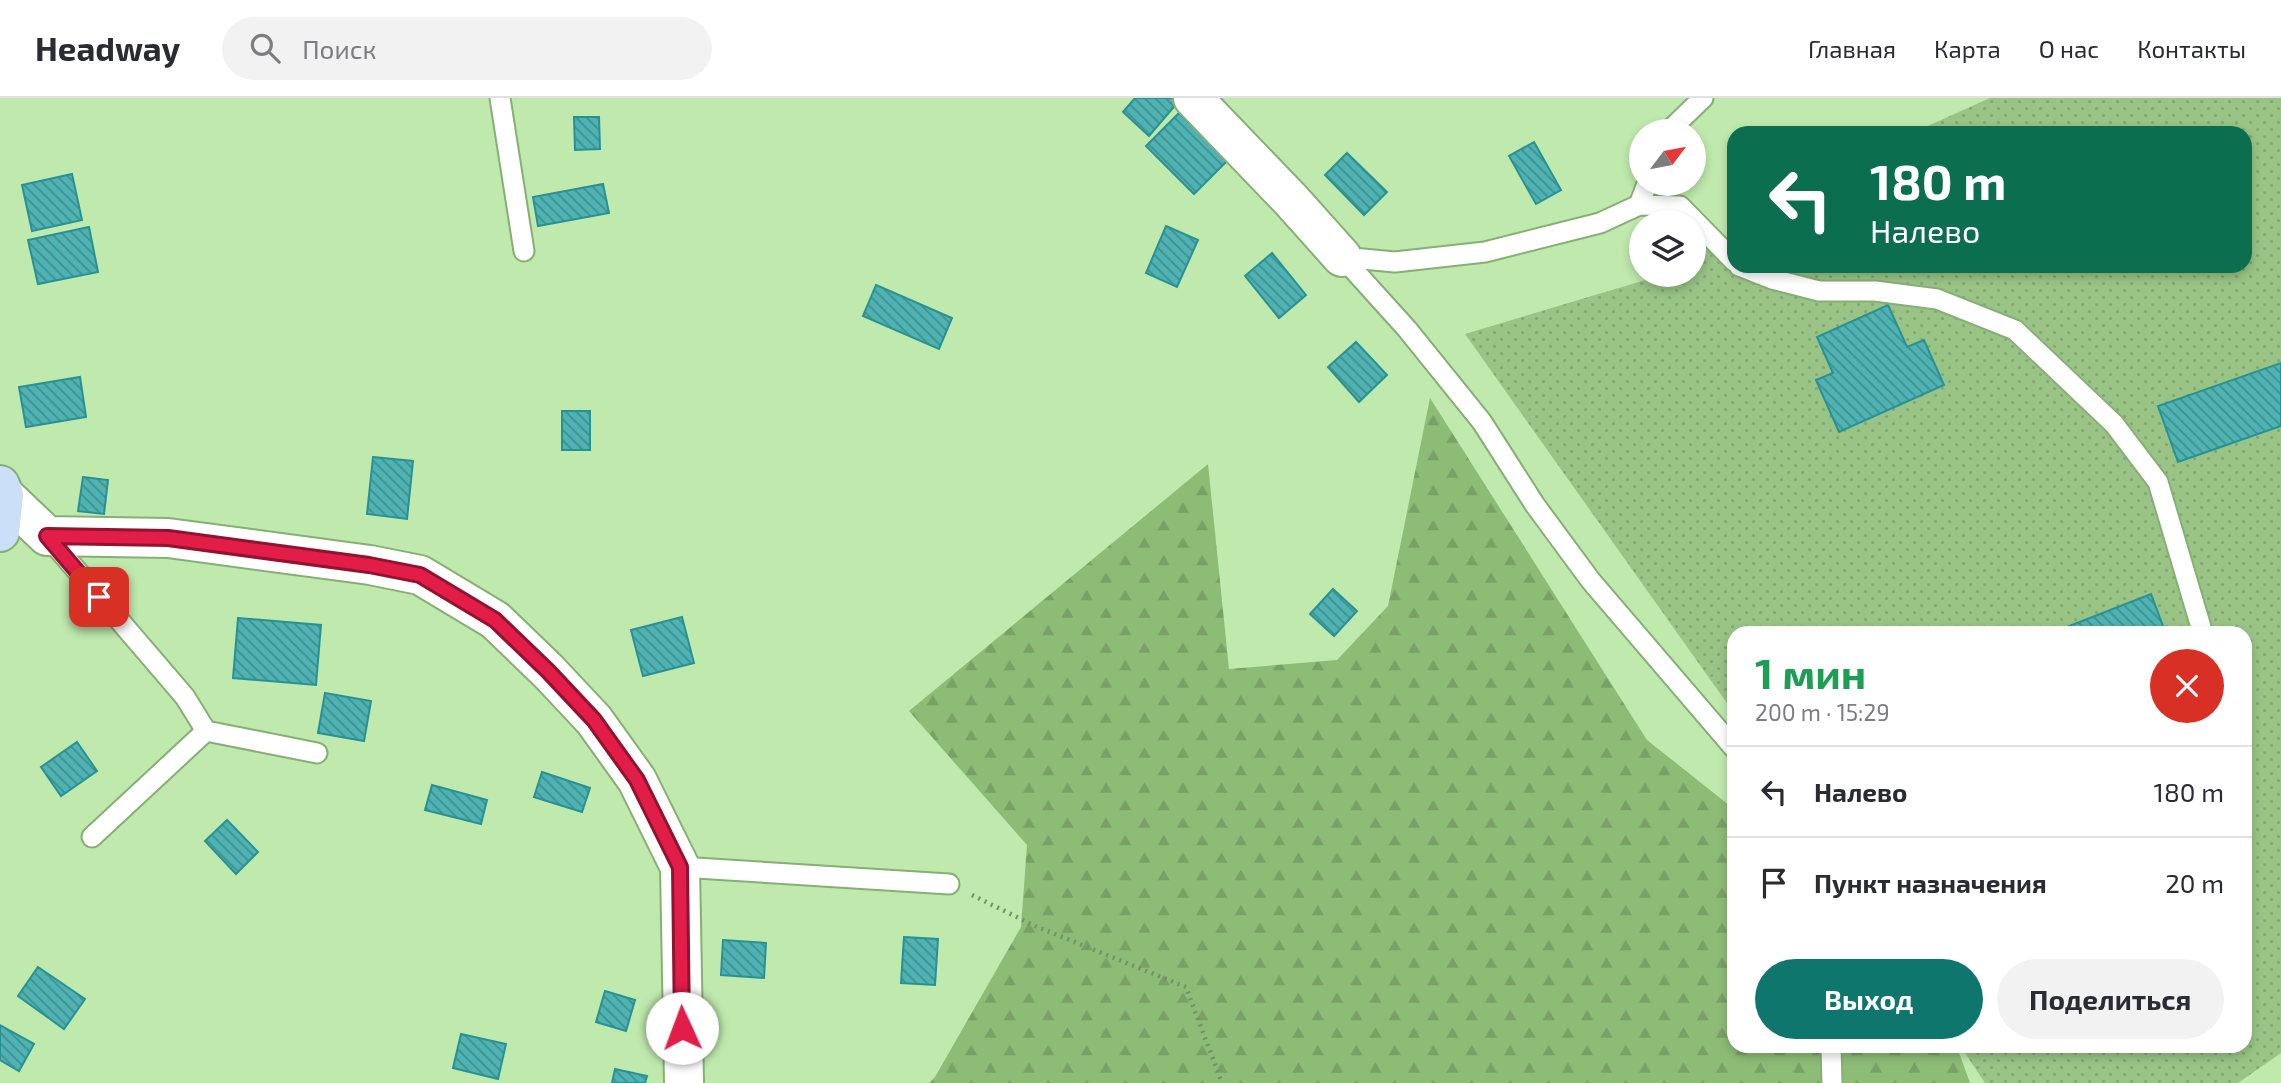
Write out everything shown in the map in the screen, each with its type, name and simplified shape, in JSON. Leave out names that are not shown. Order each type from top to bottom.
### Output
[{"type":"street","points":[[1193,98],[1342,257]]},
{"type":"street","points":[[1,504],[47,536],[168,538],[369,565],[420,575],[495,620],[594,720],[637,780],[680,867],[684,1083]]},
{"type":"lane","points":[[500,98],[524,251]]},
{"type":"lane","points":[[1681,119],[1703,98]]},
{"type":"lane","points":[[1639,205],[1642,196]]},
{"type":"lane","points":[[1342,257],[1395,262],[1485,252],[1600,223],[1639,205],[1680,206],[1727,254]]},
{"type":"lane","points":[[1342,257],[1407,329],[1482,422],[1535,505],[1591,580],[1727,740]]},
{"type":"lane","points":[[1757,273],[1819,291],[1875,291],[1937,299],[2015,330],[2114,424],[2158,482],[2201,626]]},
{"type":"lane","points":[[47,536],[185,697],[206,731],[317,753]]},
{"type":"lane","points":[[92,837],[206,731]]},
{"type":"lane","points":[[680,867],[949,884]]},
{"type":"lane","points":[[1831,1053],[1832,1083]]},
{"type":"path","points":[[949,884],[1035,926],[1186,987],[1222,1083]]},
{"type":"green space","points":[[1990,98],[2281,98],[2281,1053],[2238,1083],[1985,1083],[1965,1053],[2252,1053],[2252,626],[1727,626],[1727,703],[1465,334],[1629,285],[1629,287],[1706,287],[1706,249],[1727,237],[1727,273],[2252,273],[2252,126],[1928,126]]},
{"type":"green space","points":[[1430,398],[1647,740],[1727,803],[1727,1053],[1959,1053],[1970,1083],[929,1083],[935,1077],[1021,927],[1027,845],[909,711],[1208,464],[1229,669],[1337,660],[1388,606]]},
{"type":"building","points":[[1135,98],[1174,98],[1178,102],[1149,136],[1123,112]]},
{"type":"building","points":[[1179,113],[1228,160],[1194,194],[1146,146]]},
{"type":"building","points":[[574,117],[599,117],[600,149],[575,150]]},
{"type":"building","points":[[1534,142],[1561,190],[1536,204],[1509,156]]},
{"type":"building","points":[[1347,153],[1387,192],[1364,215],[1325,175]]},
{"type":"building","points":[[72,174],[82,220],[32,231],[22,185]]},
{"type":"building","points":[[603,184],[609,213],[538,226],[533,197]]},
{"type":"building","points":[[1166,226],[1198,240],[1177,287],[1146,273]]},
{"type":"building","points":[[89,227],[98,272],[38,284],[28,240]]},
{"type":"building","points":[[1272,253],[1306,295],[1279,318],[1245,276]]},
{"type":"building","points":[[876,285],[952,318],[939,349],[863,316]]},
{"type":"building","points":[[1888,305],[1907,347],[1924,340],[1944,385],[1839,432],[1816,380],[1833,373],[1817,337]]},
{"type":"building","points":[[1356,342],[1387,375],[1359,402],[1328,367]]},
{"type":"building","points":[[2281,363],[2281,426],[2178,462],[2158,406]]},
{"type":"building","points":[[80,377],[86,417],[26,427],[19,387]]},
{"type":"building","points":[[562,411],[590,411],[590,450],[562,450]]},
{"type":"building","points":[[373,457],[413,461],[407,519],[367,514]]},
{"type":"building","points":[[83,477],[108,480],[104,514],[78,511]]},
{"type":"building","points":[[1333,589],[1357,611],[1334,636],[1310,614]]},
{"type":"building","points":[[2151,594],[2163,626],[2069,626]]},
{"type":"building","points":[[682,617],[694,663],[643,676],[631,630]]},
{"type":"building","points":[[238,618],[321,625],[316,685],[233,678]]},
{"type":"building","points":[[325,693],[371,701],[364,741],[318,733]]},
{"type":"building","points":[[77,742],[97,771],[61,796],[41,767]]},
{"type":"building","points":[[542,772],[590,788],[582,812],[534,797]]},
{"type":"building","points":[[432,785],[487,800],[481,824],[425,810]]},
{"type":"building","points":[[227,820],[258,852],[236,874],[205,841]]},
{"type":"building","points":[[904,937],[938,939],[935,985],[901,983]]},
{"type":"building","points":[[723,940],[766,943],[764,978],[721,975]]},
{"type":"building","points":[[38,967],[85,999],[64,1029],[18,996]]},
{"type":"building","points":[[605,991],[635,1000],[626,1031],[596,1022]]},
{"type":"building","points":[[0,1025],[34,1044],[19,1071],[0,1060]]},
{"type":"building","points":[[461,1034],[506,1044],[498,1079],[453,1068]]},
{"type":"building","points":[[615,1069],[647,1076],[645,1083],[612,1083]]},
{"type":"route","points":[[99,597],[47,536],[168,538],[369,565],[420,575],[495,620],[594,720],[637,780],[680,867],[682,1028]]}]
